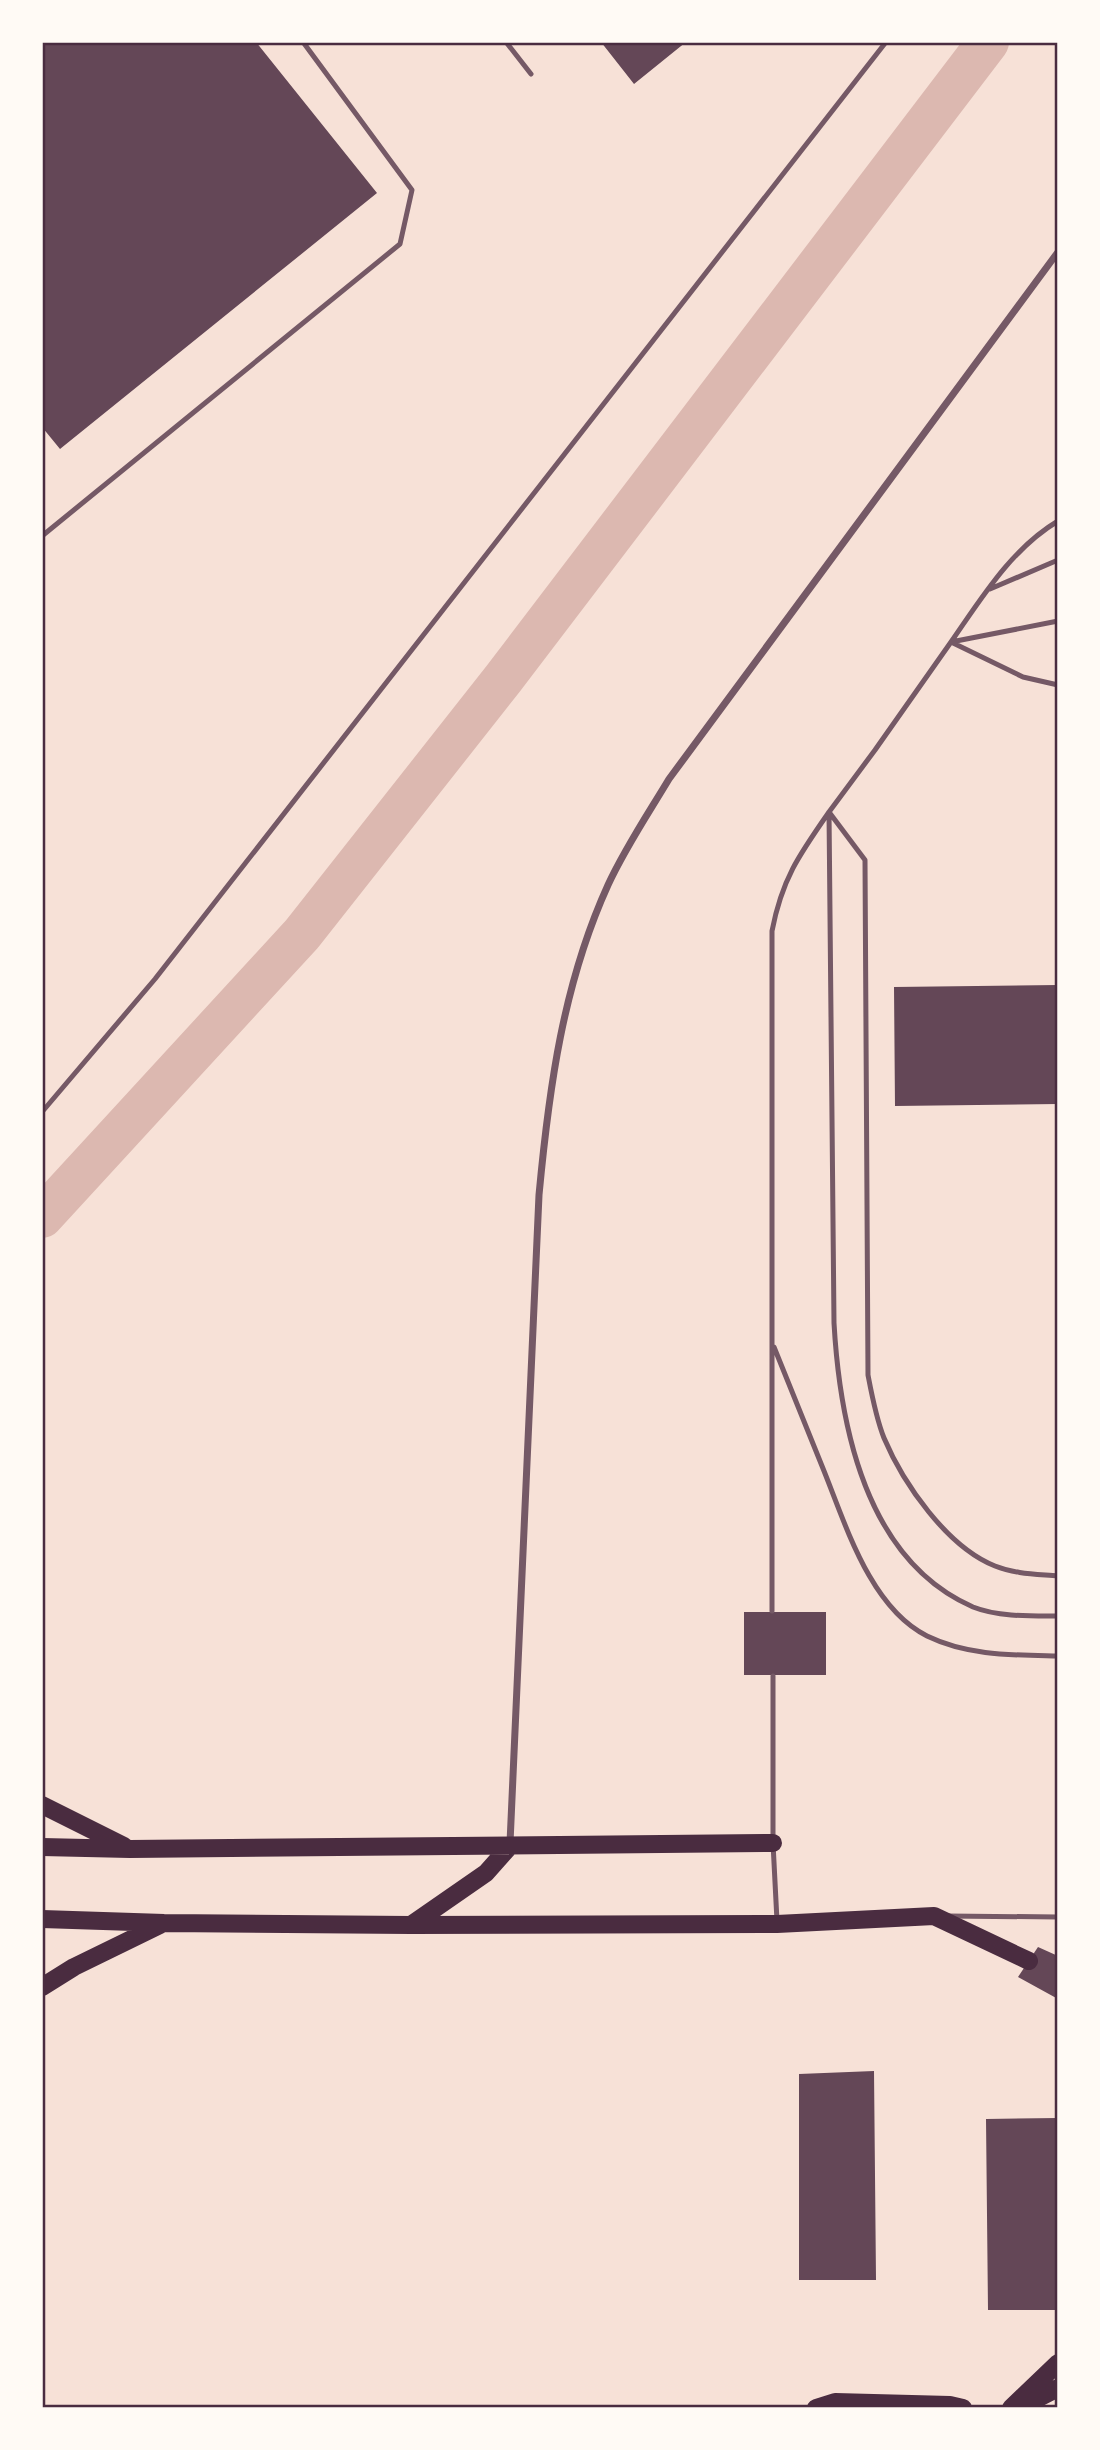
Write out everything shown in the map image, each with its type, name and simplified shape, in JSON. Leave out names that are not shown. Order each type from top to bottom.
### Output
[{"type":"main road","points":[[42,1805],[130,1849]]},
{"type":"main road","points":[[42,1847],[130,1849],[773,1843]]},
{"type":"main road","points":[[411,1925],[486,1873],[510,1846]]},
{"type":"main road","points":[[42,1919],[411,1925],[777,1924],[934,1916],[1029,1961]]},
{"type":"main road","points":[[42,1987],[74,1967],[164,1923]]},
{"type":"main road","points":[[1011,2408],[1058,2363]]},
{"type":"main road","points":[[1019,2408],[1058,2388]]},
{"type":"main road","points":[[816,2408],[835,2402],[950,2405],[963,2408]]},
{"type":"street","points":[[510,1846],[540,1182],[556,1051],[570,987],[589,931],[608,883],[669,779],[1058,252]]},
{"type":"lane","points":[[42,536],[400,244],[412,190],[303,42]]},
{"type":"lane","points":[[506,42],[531,74]]},
{"type":"lane","points":[[42,1112],[155,979],[887,42]]},
{"type":"lane","points":[[772,1611],[772,932],[777,906],[785,882],[799,855],[988,590],[1020,551],[1058,521]]},
{"type":"lane","points":[[988,590],[1058,560]]},
{"type":"lane","points":[[951,642],[1058,621]]},
{"type":"lane","points":[[951,642],[1023,677],[1058,685]]},
{"type":"lane","points":[[829,812],[865,860],[868,1375],[883,1435],[894,1460],[918,1496],[942,1527],[969,1550],[992,1565],[1018,1573],[1058,1576]]},
{"type":"lane","points":[[829,812],[834,1323],[845,1420],[858,1465],[883,1522],[894,1542],[927,1578],[975,1608],[1006,1614],[1058,1616]]},
{"type":"lane","points":[[773,1344],[853,1543],[875,1586],[897,1614],[924,1634],[956,1648],[987,1653],[1058,1656]]},
{"type":"lane","points":[[772,1676],[773,1843],[777,1924]]},
{"type":"lane","points":[[934,1916],[1058,1917]]},
{"type":"building","points":[[42,42],[256,42],[377,193],[60,449],[42,427]]},
{"type":"building","points":[[601,42],[686,42],[634,84]]},
{"type":"building","points":[[1058,985],[1058,1104],[895,1106],[894,987]]},
{"type":"building","points":[[744,1612],[826,1612],[826,1675],[744,1675]]},
{"type":"building","points":[[1038,1947],[1058,1956],[1058,1999],[1018,1977]]},
{"type":"building","points":[[874,2071],[876,2280],[799,2280],[799,2074]]},
{"type":"building","points":[[1058,2118],[1058,2310],[988,2310],[986,2119]]},
{"type":"waterway","points":[[42,1217],[302,934],[503,679],[988,42]]}]
